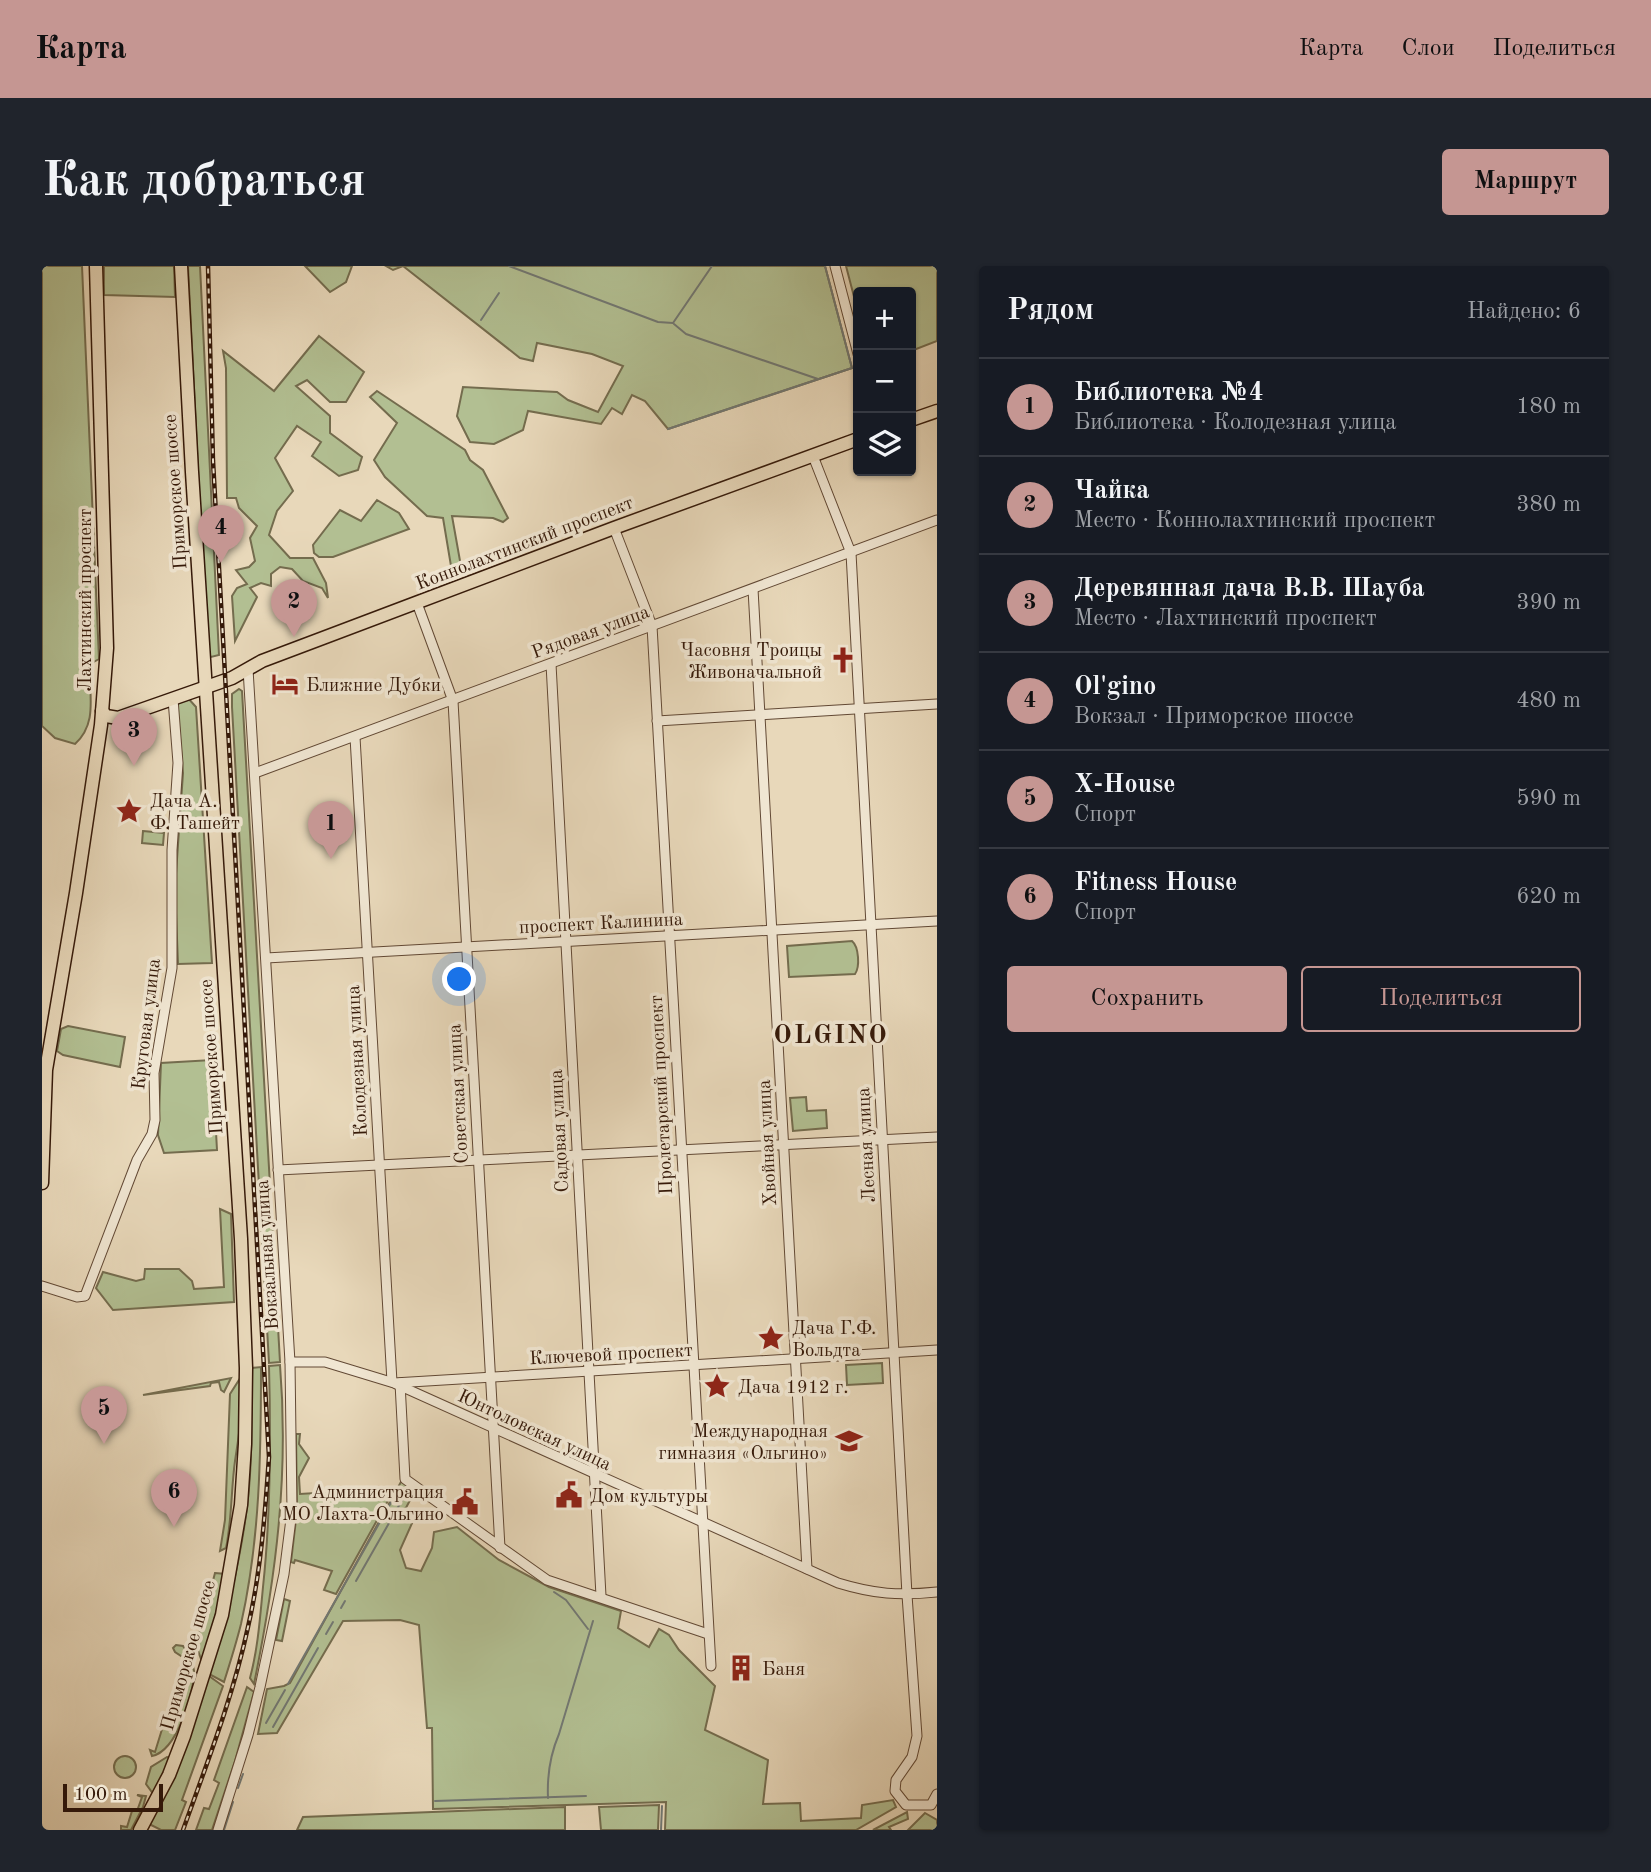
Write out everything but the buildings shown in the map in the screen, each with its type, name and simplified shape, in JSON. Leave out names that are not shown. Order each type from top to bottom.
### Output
[{"type":"main road","name":"Лахтинский проспект","points":[[42,1182],[46,1070],[76,893],[102,711],[107,649],[96,266]]},
{"type":"main road","name":"Приморское шоссе","points":[[140,1830],[169,1775],[222,1615],[241,1505],[246,1444],[240,1227],[181,266]]},
{"type":"main road","points":[[916,418],[937,411]]},
{"type":"main road","name":"Коннолахтинский проспект","points":[[102,711],[106,716],[118,718],[232,678],[262,661],[853,441]]},
{"type":"street","points":[[835,266],[857,350]]},
{"type":"street","name":"Лесная улица","points":[[813,456],[851,552],[907,1595],[917,1736],[912,1757],[896,1780],[895,1791],[906,1805],[931,1805],[937,1794]]},
{"type":"street","name":"Рядовая улица","points":[[255,774],[937,520]]},
{"type":"street","name":"Пролетарский проспект","points":[[614,528],[652,626],[710,1666]]},
{"type":"street","name":"Хвойная улица","points":[[753,589],[807,1569]]},
{"type":"street","name":"Советская улица","points":[[417,603],[453,701],[500,1548]]},
{"type":"street","name":"Садовая улица","points":[[551,664],[601,1597]]},
{"type":"street","name":"Вокзальная улица","points":[[218,1830],[248,1735],[284,1573],[292,1511],[290,1362],[248,669]]},
{"type":"street","name":"Круговая улица","points":[[42,1286],[77,1297],[85,1296],[137,1160],[152,1134],[155,1120],[155,1065],[172,968],[172,850],[178,763],[173,699]]},
{"type":"street","points":[[657,721],[937,704]]},
{"type":"street","name":"Колодезная улица","points":[[355,737],[379,1165],[405,1479],[500,1548]]},
{"type":"street","name":"проспект Калинина","points":[[266,958],[937,920]]},
{"type":"street","points":[[278,1170],[937,1137]]},
{"type":"street","name":"Ключевой проспект","points":[[290,1362],[325,1362],[396,1384],[937,1350]]},
{"type":"street","name":"Юнтоловская улица","points":[[396,1384],[701,1524],[838,1583],[868,1592],[907,1595],[937,1592]]},
{"type":"street","points":[[500,1548],[547,1580],[708,1634]]},
{"type":"green space","points":[[42,266],[82,266],[99,659],[90,664],[90,717],[75,744],[55,738],[42,726]]},
{"type":"green space","points":[[104,266],[174,266],[175,297],[104,295]]},
{"type":"green space","points":[[188,266],[200,266],[219,655],[211,657],[207,653]]},
{"type":"green space","points":[[305,266],[352,266],[346,282],[330,292]]},
{"type":"green space","points":[[386,266],[403,266],[393,270]]},
{"type":"green space","points":[[403,266],[825,266],[852,368],[668,429],[645,401],[632,395],[622,414],[612,408],[601,424],[528,411],[523,430],[494,444],[470,442],[457,416],[463,387],[557,392],[568,400],[598,412],[623,366],[592,354],[537,343],[533,361],[520,358]]},
{"type":"green space","points":[[846,266],[937,266],[937,341],[916,349],[916,287],[853,287],[853,293]]},
{"type":"green space","points":[[319,336],[364,372],[346,402],[330,402],[307,380],[296,386],[330,416],[330,433],[362,457],[358,470],[339,476],[312,456],[321,442],[297,426],[275,458],[293,491],[277,511],[269,535],[290,558],[313,558],[326,583],[328,598],[322,588],[303,581],[292,569],[280,567],[271,574],[271,586],[261,583],[250,588],[257,597],[235,641],[232,596],[237,588],[247,584],[236,570],[249,567],[255,561],[250,538],[257,526],[239,508],[236,498],[227,498],[226,368],[223,351],[274,391]]},
{"type":"green space","points":[[377,391],[465,450],[470,460],[483,470],[508,518],[503,522],[493,518],[452,516],[462,572],[452,572],[443,518],[427,516],[385,477],[374,460],[397,423],[370,397]]},
{"type":"green space","points":[[377,500],[399,513],[409,529],[333,557],[319,557],[314,553],[313,545],[340,510],[361,521]]},
{"type":"green space","points":[[239,689],[242,691],[280,1362],[269,1363],[232,707],[232,694]]},
{"type":"green space","points":[[187,697],[196,707],[212,963],[178,964],[175,888],[183,773],[177,703]]},
{"type":"green space","points":[[143,831],[164,833],[163,845],[142,843]]},
{"type":"green space","points":[[852,941],[858,957],[855,974],[789,977],[787,946]]},
{"type":"green space","points":[[68,1026],[125,1037],[120,1067],[63,1055],[57,1051],[61,1029]]},
{"type":"green space","points":[[212,1060],[217,1150],[164,1153],[158,1135],[161,1063]]},
{"type":"green space","points":[[806,1097],[807,1111],[826,1110],[827,1128],[793,1131],[790,1098]]},
{"type":"green space","points":[[220,1209],[231,1214],[234,1302],[113,1310],[96,1288],[103,1272],[136,1281],[144,1279],[145,1269],[179,1269],[192,1281],[194,1289],[224,1287]]},
{"type":"green space","points":[[882,1363],[883,1383],[847,1385],[846,1365]]},
{"type":"green space","points":[[280,1365],[283,1446],[279,1525],[269,1604],[254,1684],[250,1678],[260,1622],[269,1504],[269,1366]]},
{"type":"green space","points":[[261,1367],[256,1528],[241,1624],[224,1682],[209,1674],[227,1612],[240,1549],[250,1472],[252,1368]]},
{"type":"green space","points":[[231,1378],[224,1392],[219,1382],[211,1383],[210,1386],[143,1395]]},
{"type":"green space","points":[[239,1380],[242,1408],[229,1526],[226,1548],[220,1551],[225,1520],[230,1394]]},
{"type":"green space","points":[[296,1434],[300,1434],[299,1444],[309,1458],[299,1477],[300,1494],[395,1488],[336,1594],[324,1590],[332,1571],[295,1560],[294,1563],[291,1562],[297,1511]]},
{"type":"green space","points":[[402,1480],[415,1491],[401,1517],[413,1521],[400,1550],[406,1568],[421,1571],[432,1548],[434,1532],[457,1527],[499,1560],[549,1587],[621,1611],[618,1628],[649,1647],[659,1629],[669,1635],[679,1650],[715,1686],[705,1730],[768,1760],[763,1804],[800,1803],[801,1821],[861,1818],[862,1805],[893,1800],[896,1807],[856,1830],[665,1830],[666,1802],[433,1809],[432,1728],[427,1728],[419,1625],[400,1620],[343,1621],[277,1733],[258,1734],[267,1689],[290,1683]]},
{"type":"green space","points":[[215,1573],[226,1574],[204,1660],[201,1659],[196,1645]]},
{"type":"green space","points":[[284,1599],[290,1601],[282,1641],[276,1640]]},
{"type":"green space","points":[[176,1645],[183,1646],[193,1664],[191,1693],[176,1733],[161,1752],[152,1756],[150,1750],[155,1752],[184,1658],[175,1652],[173,1648]]},
{"type":"green space","points":[[209,1676],[223,1686],[182,1800],[186,1802],[175,1830],[161,1830],[149,1824]]},
{"type":"green space","points":[[247,1687],[254,1692],[212,1830],[196,1830],[204,1808],[209,1809],[219,1783],[214,1780]]},
{"type":"green space","points":[[125,1756],[133,1759],[136,1767],[133,1775],[125,1778],[117,1775],[114,1767],[117,1759]]},
{"type":"green space","points":[[167,1757],[170,1758],[154,1795],[146,1784],[151,1767]]},
{"type":"green space","points":[[137,1795],[146,1796],[143,1807],[131,1830],[121,1830],[121,1826],[127,1827],[132,1811],[137,1811],[142,1797]]},
{"type":"green space","points":[[659,1805],[658,1830],[601,1830],[599,1807]]},
{"type":"green space","points":[[565,1807],[565,1830],[297,1830],[303,1817]]},
{"type":"green space","points":[[907,1812],[908,1819],[889,1827],[891,1830],[873,1830]]},
{"type":"green space","points":[[925,1813],[937,1820],[937,1830],[908,1830]]},
{"type":"waterway","points":[[509,266],[658,322],[673,323],[712,266]]},
{"type":"waterway","points":[[668,429],[852,368],[825,266]]},
{"type":"waterway","points":[[481,320],[499,293]]},
{"type":"waterway","points":[[674,324],[686,334],[818,379]]},
{"type":"waterway","points":[[288,1684],[397,1492]]},
{"type":"waterway","points":[[356,1581],[405,1495]]},
{"type":"waterway","points":[[554,1592],[566,1600],[588,1629]]},
{"type":"waterway","points":[[341,1608],[345,1601]]},
{"type":"waterway","points":[[548,1798],[551,1758],[593,1621]]},
{"type":"waterway","points":[[326,1634],[333,1622]]},
{"type":"waterway","points":[[273,1727],[318,1648]]},
{"type":"waterway","points":[[266,1723],[285,1690]]},
{"type":"waterway","points":[[238,1788],[243,1774]]},
{"type":"waterway","points":[[435,1801],[586,1796]]},
{"type":"waterway","points":[[224,1830],[233,1802]]},
{"type":"waterway","points":[[661,1830],[662,1806]]},
{"type":"railway","points":[[183,1830],[227,1704],[248,1627],[259,1564],[269,1457],[213,461],[208,266]]},
{"type":"place","name":"Ol'gino","points":[[221,563]]},
{"type":"place","name":"Чайка","points":[[294,637]]},
{"type":"place","name":"Часовня Троицы Живоначальной","points":[[843,660]]},
{"type":"place","name":"Ближние Дубки","points":[[285,684]]},
{"type":"place","name":"Деревянная дача В.В. Шауба","points":[[134,766]]},
{"type":"place","name":"Дача А. Ф. Ташейт","points":[[129,811]]},
{"type":"place","name":"Библиотека №4","points":[[331,859]]},
{"type":"place","name":"Дача Г.Ф. Вольдта","points":[[771,1338]]},
{"type":"place","name":"Дача 1912 г.","points":[[717,1386]]},
{"type":"place","name":"Международная гимназия «Ольгино»","points":[[849,1441]]},
{"type":"place","name":"X-House","points":[[104,1444]]},
{"type":"place","name":"Дом культуры","points":[[569,1495]]},
{"type":"place","name":"Администрация МО Лахта-Ольгино","points":[[465,1502]]},
{"type":"place","name":"Fitness House","points":[[174,1527]]},
{"type":"place","name":"Баня","points":[[741,1668]]},
{"type":"district","name":"OLGINO","points":[[831,1034]]}]
